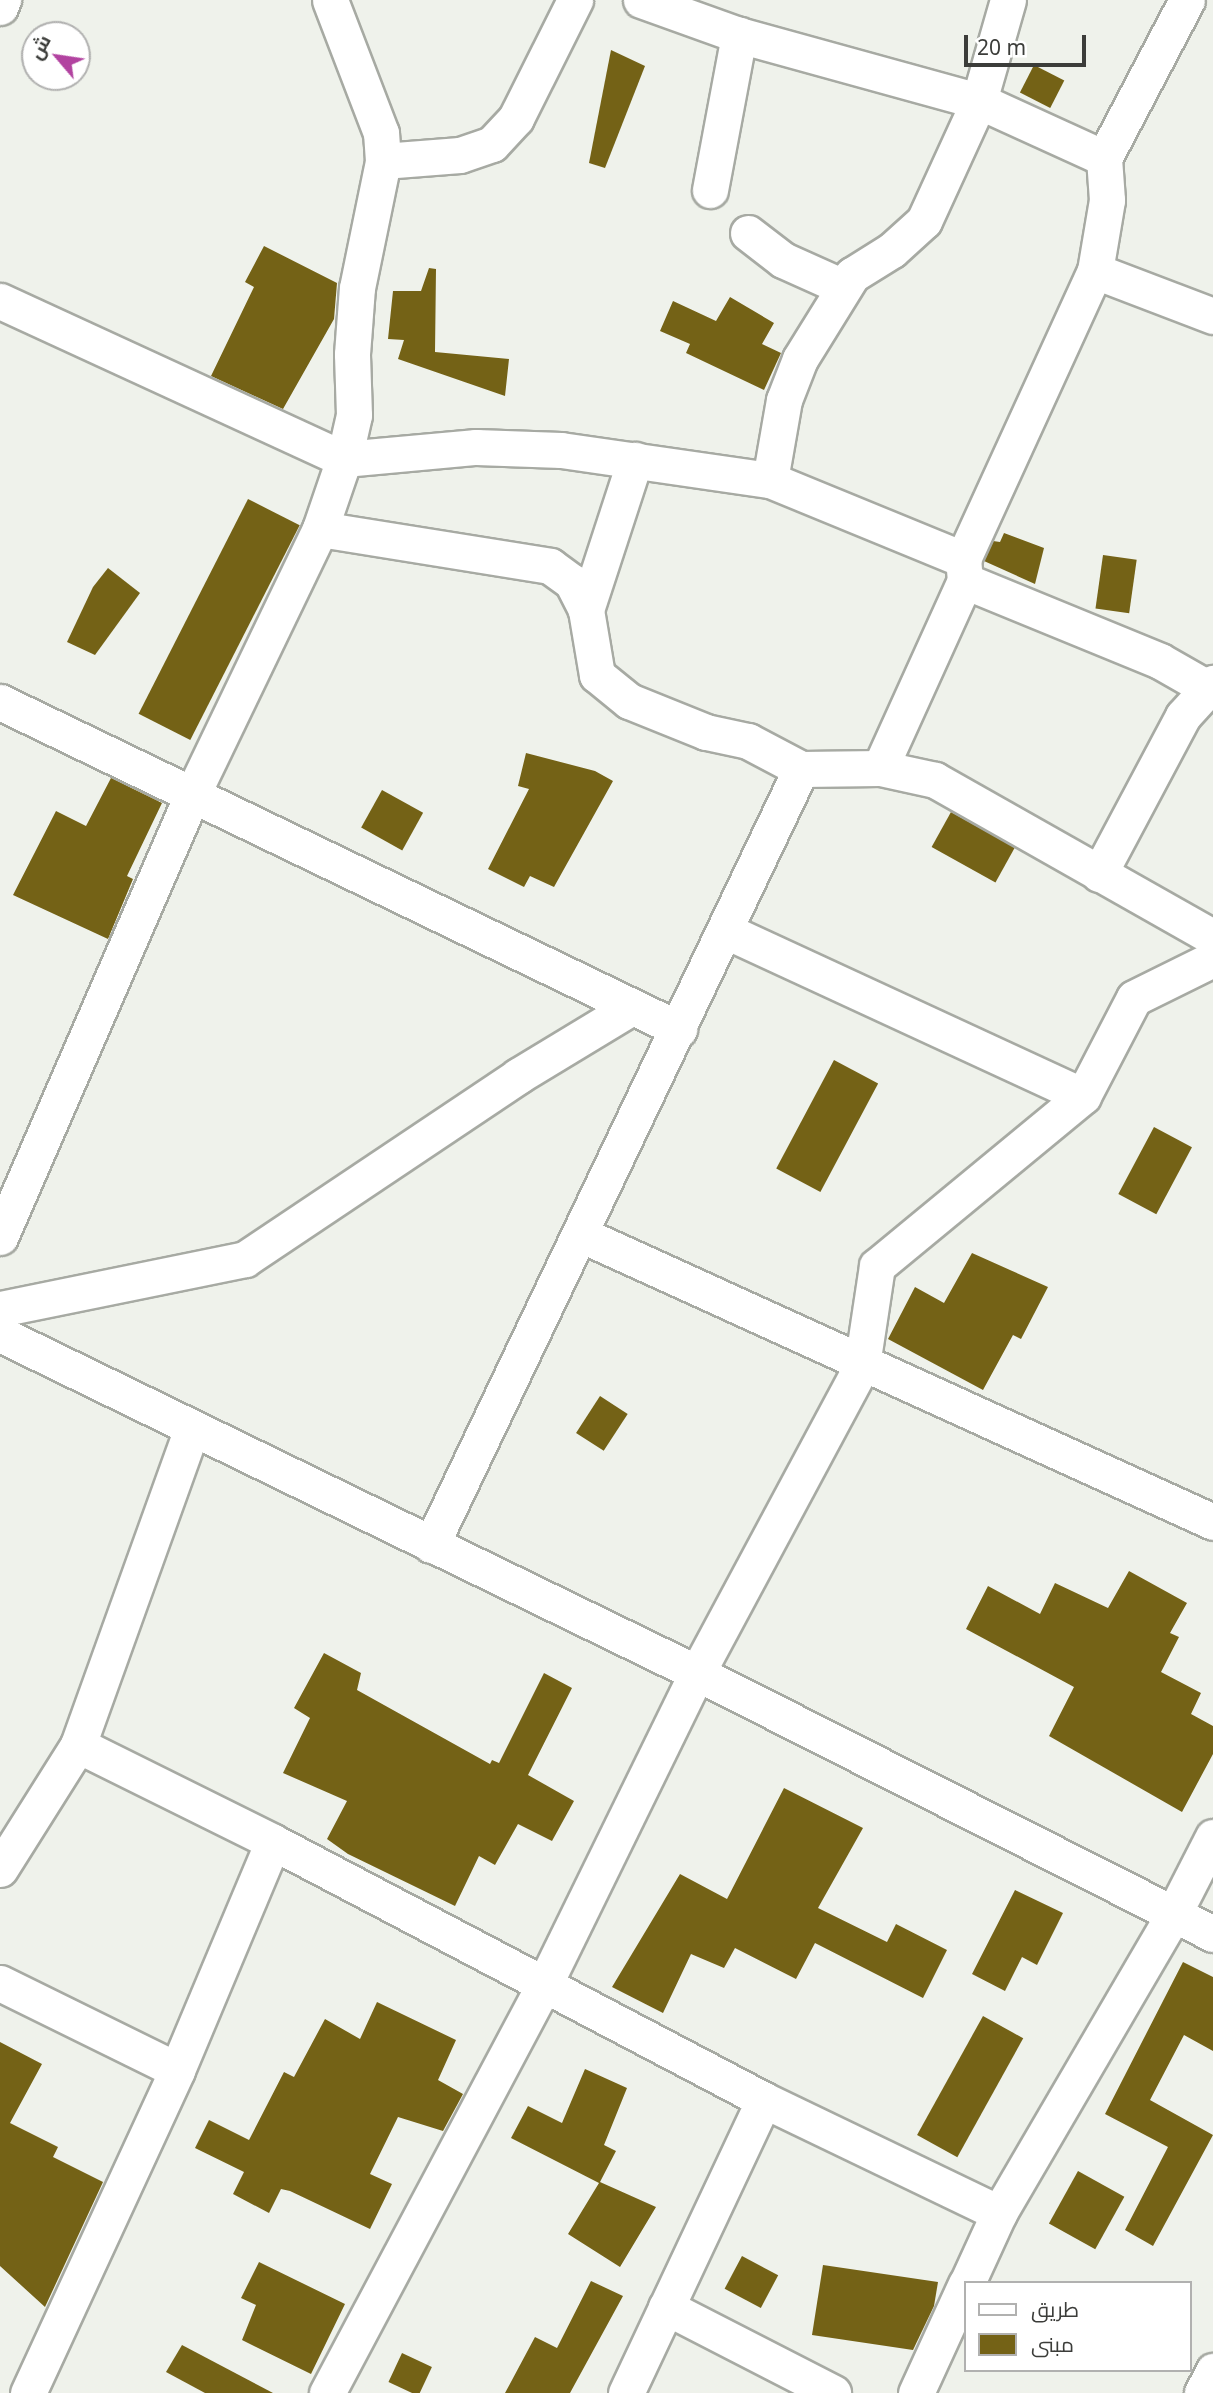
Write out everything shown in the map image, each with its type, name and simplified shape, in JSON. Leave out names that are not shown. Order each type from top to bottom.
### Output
[{"type":"street","points":[[0,7],[3,0]]},
{"type":"street","points":[[0,1237],[192,795],[320,529],[344,459],[354,415],[352,354],[357,288],[383,161],[382,133],[330,0]]},
{"type":"street","points":[[383,161],[460,155],[492,144],[516,118],[575,0]]},
{"type":"street","points":[[641,0],[739,35],[978,101],[1104,158]]},
{"type":"street","points":[[770,480],[784,400],[817,326],[852,275],[892,250],[924,221],[978,101],[1008,0]]},
{"type":"street","points":[[880,768],[1095,271],[1107,200],[1104,158],[1187,0]]},
{"type":"street","points":[[710,190],[739,35]]},
{"type":"street","points":[[748,233],[783,260],[842,287]]},
{"type":"street","points":[[1095,271],[1213,316]]},
{"type":"street","points":[[0,301],[344,459],[476,447],[561,450],[770,480],[1211,686],[1183,716],[1099,874]]},
{"type":"street","points":[[586,610],[635,460]]},
{"type":"street","points":[[320,529],[550,566],[572,582],[586,610],[597,674],[629,701],[706,732],[748,741],[802,769],[880,768],[935,780],[1213,937]]},
{"type":"street","points":[[0,702],[679,1029]]},
{"type":"street","points":[[430,1545],[802,769]]},
{"type":"street","points":[[726,931],[1083,1096]]},
{"type":"street","points":[[327,2393],[544,1985],[697,1673],[862,1365],[877,1266],[1083,1096],[1134,998],[1213,959]]},
{"type":"street","points":[[0,1309],[246,1259],[518,1076],[632,1007]]},
{"type":"street","points":[[580,1234],[862,1365],[1213,1522]]},
{"type":"street","points":[[0,1334],[697,1673],[1172,1917],[1213,1934]]},
{"type":"street","points":[[0,1869],[78,1745],[192,1429]]},
{"type":"street","points":[[78,1745],[273,1842],[764,2100],[999,2213]]},
{"type":"street","points":[[968,2281],[999,2213],[1172,1917],[1213,1838]]},
{"type":"street","points":[[0,2382],[26,2393],[177,2070],[273,1842]]},
{"type":"street","points":[[0,1983],[177,2070]]},
{"type":"street","points":[[626,2393],[764,2100]]},
{"type":"street","points":[[916,2393],[964,2289]]},
{"type":"street","points":[[666,2307],[833,2393]]},
{"type":"street","points":[[1202,2393],[1213,2371]]},
{"type":"building","points":[[611,50],[645,66],[605,168],[589,163]]},
{"type":"building","points":[[1034,65],[1064,80],[1050,108],[1020,93]]},
{"type":"building","points":[[264,246],[337,283],[334,319],[283,409],[211,376],[254,287],[245,282]]},
{"type":"building","points":[[429,268],[436,269],[435,352],[509,359],[505,396],[398,359],[404,340],[388,339],[393,291],[421,291]]},
{"type":"building","points":[[730,297],[774,323],[762,344],[781,353],[764,390],[686,353],[690,344],[660,331],[673,301],[716,321]]},
{"type":"building","points":[[248,499],[300,525],[190,740],[139,714]]},
{"type":"building","points":[[1004,533],[1044,548],[1035,584],[984,561],[993,541],[1000,542]]},
{"type":"building","points":[[1103,555],[1137,560],[1129,613],[1095,608]]},
{"type":"building","points":[[108,568],[140,593],[95,655],[67,642],[93,587]]},
{"type":"building","points":[[526,753],[595,771],[613,781],[554,887],[530,876],[524,887],[488,869],[529,789],[518,786]]},
{"type":"building","points":[[111,778],[162,803],[127,876],[133,879],[108,939],[13,895],[56,811],[86,826]]},
{"type":"building","points":[[382,790],[423,813],[402,850],[361,828]]},
{"type":"building","points":[[951,812],[1015,847],[995,882],[932,847]]},
{"type":"building","points":[[834,1060],[878,1083],[820,1192],[776,1169]]},
{"type":"building","points":[[1154,1127],[1192,1147],[1156,1214],[1118,1194]]},
{"type":"building","points":[[972,1253],[1048,1287],[1021,1339],[1013,1335],[983,1390],[888,1339],[915,1287],[944,1303]]},
{"type":"building","points":[[600,1396],[628,1414],[604,1451],[576,1433]]},
{"type":"building","points":[[1129,1571],[1187,1603],[1170,1633],[1179,1637],[1161,1672],[1201,1693],[1191,1714],[1213,1726],[1213,1754],[1182,1812],[1049,1736],[1074,1687],[966,1629],[988,1586],[1040,1614],[1055,1583],[1108,1608]]},
{"type":"building","points":[[324,1653],[361,1673],[357,1690],[490,1764],[492,1760],[499,1763],[544,1673],[572,1688],[528,1775],[574,1801],[552,1841],[518,1824],[495,1865],[479,1856],[455,1906],[348,1854],[327,1839],[347,1801],[283,1773],[310,1718],[294,1708]]},
{"type":"building","points":[[784,1788],[863,1828],[818,1908],[887,1942],[896,1924],[947,1950],[923,1998],[815,1943],[796,1979],[735,1948],[724,1968],[691,1954],[663,2013],[612,1987],[680,1874],[727,1899]]},
{"type":"building","points":[[1015,1890],[1063,1913],[1037,1965],[1022,1957],[1005,1991],[972,1974]]},
{"type":"building","points":[[1183,1962],[1213,1977],[1213,2051],[1184,2035],[1150,2100],[1213,2135],[1153,2246],[1125,2230],[1168,2147],[1105,2114]]},
{"type":"building","points":[[377,2002],[456,2040],[438,2080],[463,2094],[443,2131],[398,2117],[370,2174],[392,2184],[370,2229],[290,2191],[281,2189],[269,2213],[233,2194],[244,2172],[195,2148],[209,2120],[249,2140],[284,2072],[294,2077],[325,2019],[360,2039]]},
{"type":"building","points":[[983,2016],[1023,2038],[957,2157],[917,2135]]},
{"type":"building","points":[[0,2042],[42,2064],[10,2123],[58,2147],[53,2157],[103,2182],[45,2307],[0,2266]]},
{"type":"building","points":[[585,2069],[627,2088],[604,2145],[616,2151],[600,2182],[656,2207],[620,2267],[568,2234],[599,2183],[511,2138],[528,2106],[562,2123]]},
{"type":"building","points":[[1078,2171],[1124,2197],[1095,2249],[1049,2223]]},
{"type":"building","points":[[742,2256],[778,2275],[761,2308],[725,2289]]},
{"type":"building","points":[[259,2262],[345,2304],[311,2374],[242,2340],[256,2305],[241,2298]]},
{"type":"building","points":[[823,2265],[938,2282],[934,2306],[913,2350],[812,2335]]},
{"type":"building","points":[[591,2281],[623,2296],[570,2393],[505,2393],[535,2337],[557,2348]]},
{"type":"building","points":[[182,2345],[273,2393],[205,2393],[166,2372]]},
{"type":"building","points":[[402,2353],[432,2367],[420,2393],[412,2393],[388,2382]]}]
